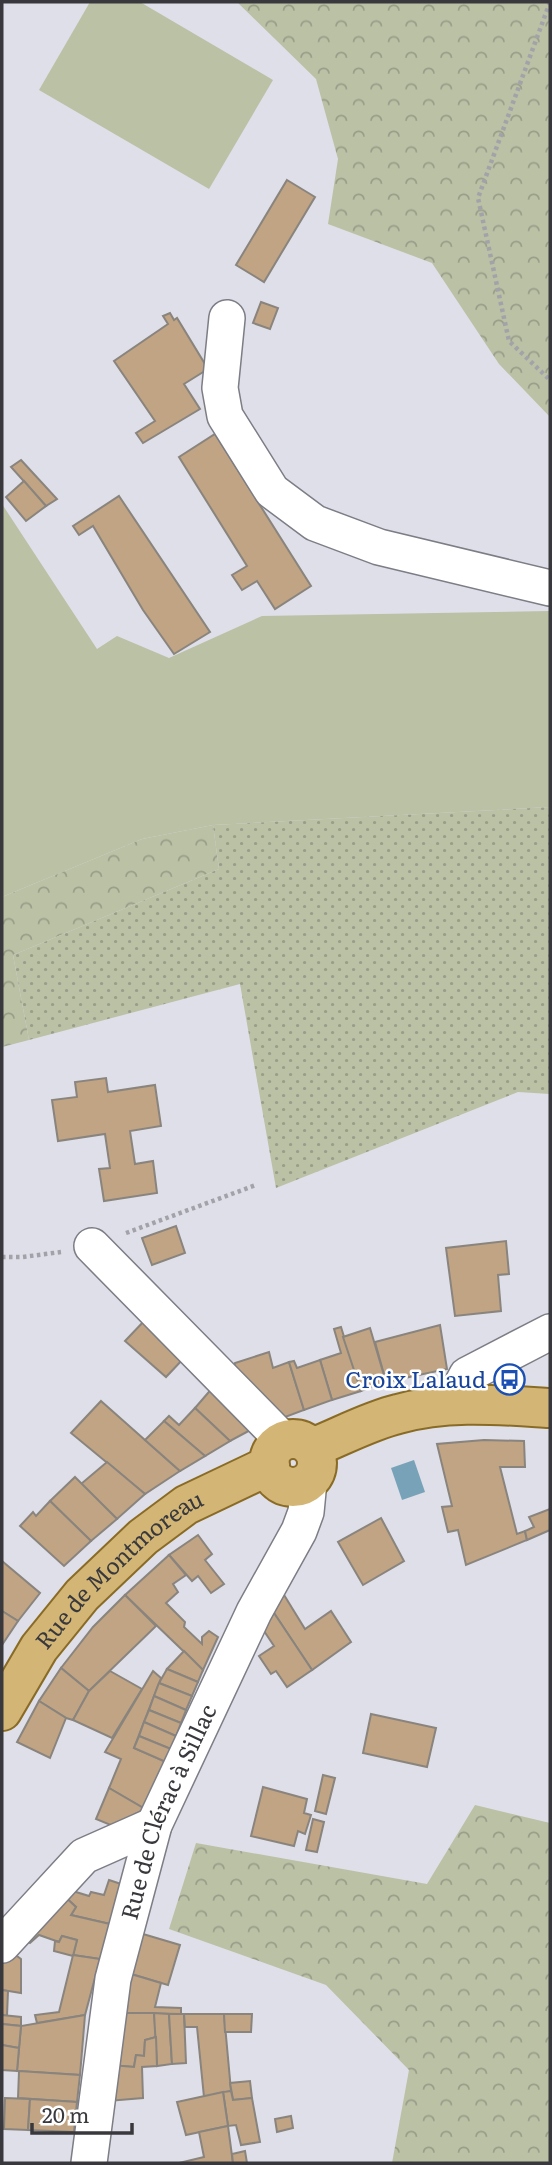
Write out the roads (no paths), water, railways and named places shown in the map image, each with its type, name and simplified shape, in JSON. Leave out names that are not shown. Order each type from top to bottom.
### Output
[{"type":"main road","name":"Rue de Montmoreau","points":[[2,1711],[39,1648],[82,1595],[143,1537],[186,1505],[397,1414],[451,1405],[550,1408]]},
{"type":"street","points":[[227,318],[220,388],[225,416],[272,491],[315,523],[379,547],[550,588]]},
{"type":"street","points":[[92,1246],[294,1459]]},
{"type":"street","points":[[451,1405],[467,1375],[550,1332]]},
{"type":"street","name":"Rue de Clérac à Sillac","points":[[89,2163],[113,1979],[154,1825],[254,1612],[299,1531],[306,1512],[294,1459]]},
{"type":"street","points":[[2,1945],[84,1856],[154,1825]]},
{"type":"water","points":[[414,1460],[425,1492],[402,1500],[391,1468]]},
{"type":"place","name":"Croix Lalaud","points":[[509,1380]]}]
